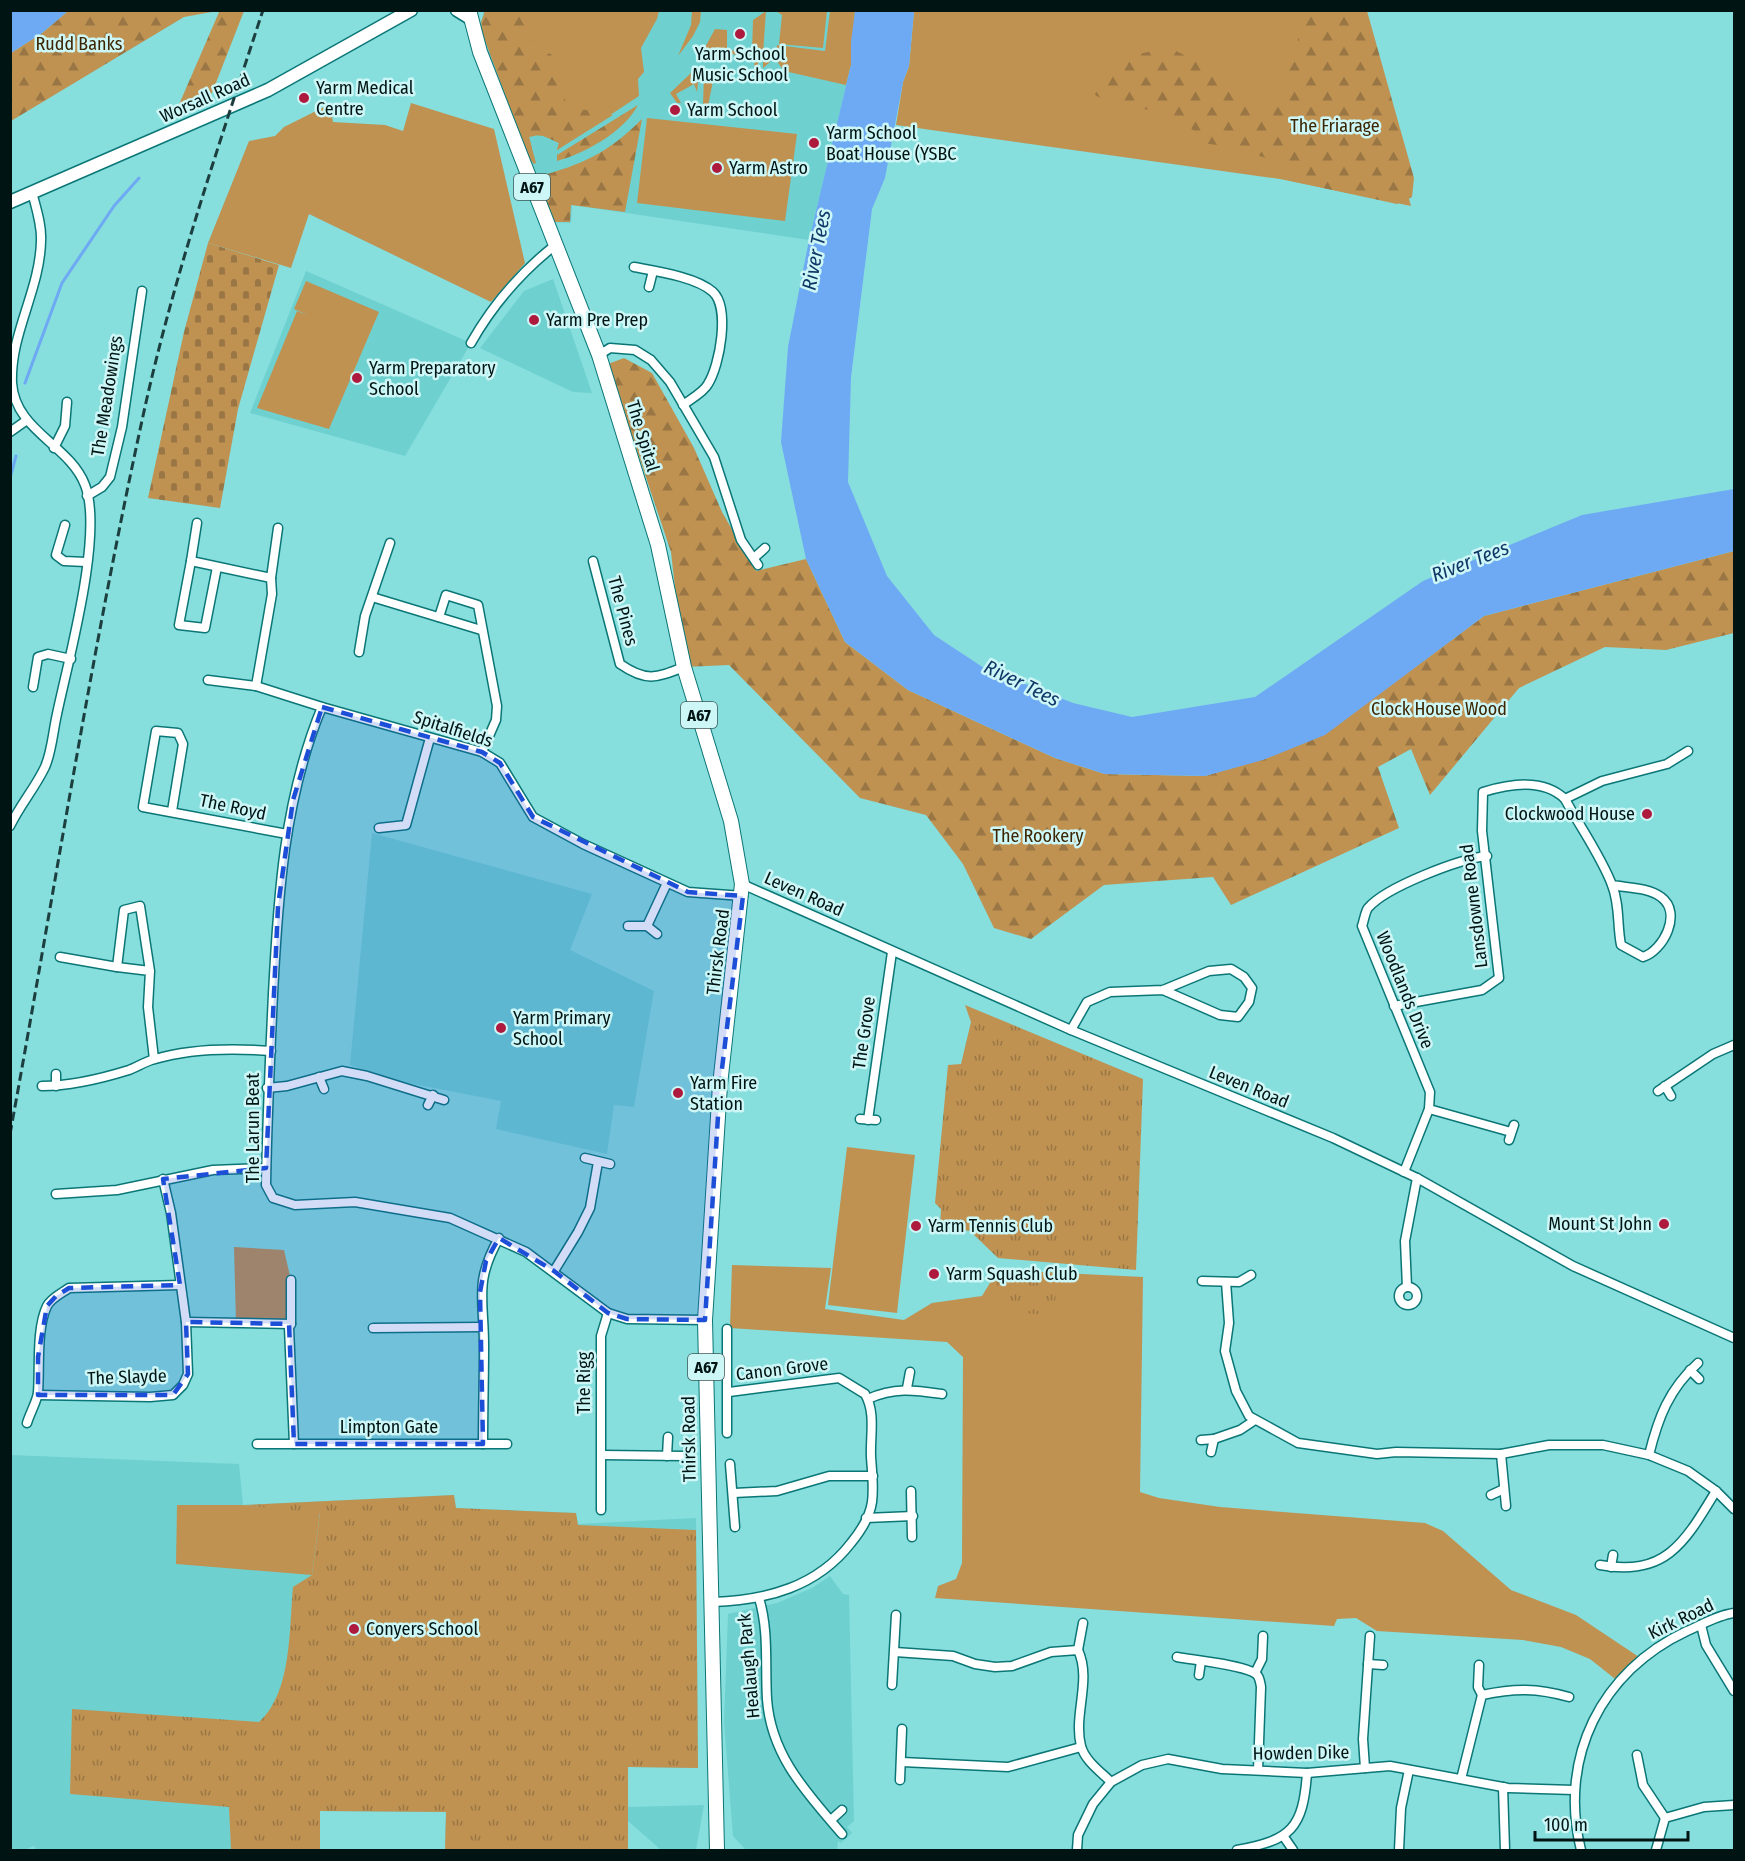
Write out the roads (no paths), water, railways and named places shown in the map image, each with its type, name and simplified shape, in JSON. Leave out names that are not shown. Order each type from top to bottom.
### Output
[{"type":"main road","points":[[457,10],[469,14]]},
{"type":"main road","name":"Worsall Road","points":[[10,202],[268,90],[411,11]]},
{"type":"main road","name":"The Spital","points":[[469,14],[554,246],[599,355],[658,545],[684,667],[731,821],[742,890]]},
{"type":"main road","name":"Thirsk Road","points":[[717,1851],[705,1320],[720,1085],[742,890]]},
{"type":"street","name":"The Meadowings","points":[[10,826],[46,765],[71,659],[91,532],[85,484],[75,469],[21,412],[12,386],[13,359],[20,325],[38,267],[42,241],[32,192]]},
{"type":"street","points":[[471,343],[504,292],[526,269],[554,246]]},
{"type":"street","points":[[634,267],[688,279],[712,290],[719,300],[723,321],[717,361],[708,386],[683,405]]},
{"type":"street","points":[[649,287],[653,271]]},
{"type":"street","name":"The Meadowings","points":[[87,496],[102,487],[110,477],[122,427],[142,291]]},
{"type":"street","points":[[599,355],[610,348],[635,350],[651,360],[670,382],[714,457],[741,540],[756,561],[765,548]]},
{"type":"street","points":[[54,448],[65,426],[67,402]]},
{"type":"street","points":[[10,432],[27,420]]},
{"type":"street","points":[[197,523],[179,625],[205,628],[217,567]]},
{"type":"street","points":[[64,525],[56,555],[64,561],[86,562]]},
{"type":"street","points":[[256,686],[272,594],[271,578],[278,528]]},
{"type":"street","points":[[359,652],[372,597],[390,543]]},
{"type":"street","points":[[191,561],[271,578]]},
{"type":"street","name":"The Pines","points":[[605,565],[594,565],[620,664],[643,677],[660,677],[684,667]]},
{"type":"street","points":[[439,617],[446,595],[478,605],[497,706],[496,720],[482,752]]},
{"type":"street","points":[[372,597],[481,630]]},
{"type":"street","points":[[33,687],[38,657],[48,654],[71,659]]},
{"type":"street","name":"Spitalfields","points":[[208,680],[256,686],[482,752],[500,763],[533,817],[583,844],[688,892],[742,890]]},
{"type":"street","name":"The Larun Beat","points":[[322,707],[313,728],[293,800],[278,906],[271,1052],[267,1088],[266,1185],[273,1198],[295,1205],[355,1202],[403,1208],[450,1218],[499,1238],[554,1270],[608,1313],[627,1319],[705,1320]]},
{"type":"street","name":"The Royd","points":[[172,811],[183,744],[178,733],[156,731],[143,807],[287,834]]},
{"type":"street","points":[[379,828],[406,825],[430,738]]},
{"type":"street","points":[[1612,885],[1650,891],[1664,898],[1671,915],[1669,927],[1663,942],[1651,955],[1643,957],[1621,945],[1618,933],[1619,914],[1612,885],[1565,799],[1602,781],[1667,764],[1686,753],[1679,746]]},
{"type":"street","name":"Lansdowne Road","points":[[1394,1006],[1482,990],[1499,978],[1482,831],[1483,792],[1504,786],[1538,785],[1555,790],[1565,799]]},
{"type":"street","name":"Woodlands Drive","points":[[1404,1172],[1429,1108],[1430,1092],[1362,926],[1368,909],[1390,893],[1449,864],[1486,856]]},
{"type":"street","points":[[647,926],[667,883]]},
{"type":"street","name":"Leven Road","points":[[742,890],[1333,1138],[1416,1178],[1574,1266],[1734,1338]]},
{"type":"street","points":[[117,967],[124,910],[140,906],[150,971],[148,1007],[154,1059]]},
{"type":"street","points":[[628,926],[647,926],[657,934]]},
{"type":"street","name":"The Grove","points":[[868,1120],[892,952]]},
{"type":"street","points":[[60,957],[150,971]]},
{"type":"street","points":[[1071,1030],[1087,1002],[1110,992],[1163,990],[1209,971],[1231,969],[1244,977],[1252,988],[1249,1002],[1238,1017],[1220,1015],[1163,990]]},
{"type":"street","points":[[1671,1096],[1661,1088],[1713,1054],[1734,1045]]},
{"type":"street","points":[[42,1086],[70,1086],[129,1069],[154,1059],[195,1051],[241,1049],[271,1052]]},
{"type":"street","points":[[267,1088],[288,1086],[342,1071],[367,1076],[444,1100]]},
{"type":"street","points":[[56,1074],[56,1086]]},
{"type":"street","points":[[319,1077],[324,1089]]},
{"type":"street","points":[[428,1105],[433,1095]]},
{"type":"street","points":[[1429,1108],[1511,1132]]},
{"type":"street","points":[[585,1158],[610,1164]]},
{"type":"street","points":[[554,1270],[578,1233],[590,1208],[598,1162]]},
{"type":"street","points":[[56,1194],[117,1190],[213,1170],[266,1168]]},
{"type":"street","points":[[1407,1287],[1405,1241],[1416,1178]]},
{"type":"street","name":"The Slayde","points":[[38,1395],[173,1395],[183,1385],[188,1374],[186,1322],[171,1213],[163,1179]]},
{"type":"street","points":[[483,1444],[480,1292],[486,1261],[499,1238]]},
{"type":"street","points":[[1202,1281],[1239,1282],[1251,1275]]},
{"type":"street","points":[[291,1280],[291,1324],[289,1327],[294,1444]]},
{"type":"street","points":[[1226,1282],[1229,1323],[1225,1350],[1236,1391],[1249,1416],[1298,1443],[1377,1454],[1396,1452],[1501,1454],[1549,1445],[1603,1445],[1649,1455],[1689,1471],[1716,1491],[1734,1509]]},
{"type":"street","points":[[27,1423],[32,1405],[38,1395],[38,1357],[47,1306],[56,1296],[69,1288],[180,1285]]},
{"type":"street","name":"The Rigg","points":[[601,1510],[603,1455],[601,1336],[608,1313]]},
{"type":"street","points":[[186,1322],[291,1324]]},
{"type":"street","points":[[373,1328],[482,1327]]},
{"type":"street","name":"Canon Grove","points":[[727,1329],[729,1392],[727,1433]]},
{"type":"street","points":[[1649,1455],[1657,1421],[1667,1398],[1698,1363]]},
{"type":"street","points":[[1690,1370],[1699,1379]]},
{"type":"street","points":[[907,1389],[910,1372]]},
{"type":"street","name":"Canon Grove","points":[[729,1392],[839,1378],[851,1383],[868,1399]]},
{"type":"street","points":[[713,1602],[759,1598],[800,1586],[828,1567],[853,1540],[872,1505],[873,1425],[868,1399],[885,1392],[907,1389],[942,1394]]},
{"type":"street","points":[[1201,1440],[1214,1439],[1240,1430],[1255,1420]]},
{"type":"street","points":[[667,1455],[668,1437]]},
{"type":"street","points":[[1210,1452],[1214,1439]]},
{"type":"street","name":"Limpton Gate","points":[[257,1444],[507,1444]]},
{"type":"street","points":[[1501,1454],[1506,1506]]},
{"type":"street","points":[[603,1455],[684,1456]]},
{"type":"street","points":[[730,1464],[735,1527]]},
{"type":"street","points":[[734,1493],[777,1491],[829,1476],[873,1476]]},
{"type":"street","points":[[1491,1495],[1504,1489]]},
{"type":"street","points":[[911,1491],[912,1537]]},
{"type":"street","points":[[1600,1565],[1645,1566],[1673,1552],[1698,1521],[1716,1491]]},
{"type":"street","points":[[866,1518],[913,1516]]},
{"type":"street","points":[[1611,1567],[1613,1555]]},
{"type":"street","name":"Healaugh Park","points":[[759,1598],[766,1619],[768,1703],[772,1731],[792,1774],[842,1834]]},
{"type":"street","name":"Kirk Road","points":[[1581,1851],[1576,1829],[1574,1791],[1581,1747],[1604,1700],[1647,1655],[1673,1637],[1722,1615],[1734,1613]]},
{"type":"street","points":[[892,1685],[897,1615]]},
{"type":"street","points":[[1083,1623],[1078,1650],[1084,1663],[1080,1724],[1081,1747],[1090,1761],[1111,1782]]},
{"type":"street","points":[[1701,1624],[1706,1645],[1734,1691]]},
{"type":"street","points":[[1258,1770],[1261,1687],[1255,1673],[1262,1659],[1263,1636]]},
{"type":"street","points":[[1365,1768],[1363,1739],[1370,1636]]},
{"type":"street","points":[[895,1652],[953,1656],[975,1664],[995,1667],[1012,1666],[1051,1652],[1078,1650]]},
{"type":"street","points":[[1177,1657],[1255,1673]]},
{"type":"street","points":[[1199,1675],[1201,1661]]},
{"type":"street","points":[[1368,1664],[1383,1665]]},
{"type":"street","points":[[1461,1779],[1482,1695],[1478,1687],[1479,1665]]},
{"type":"street","points":[[1482,1695],[1505,1690],[1540,1689],[1569,1697]]},
{"type":"street","points":[[900,1780],[902,1730]]},
{"type":"street","points":[[902,1762],[1008,1767],[1081,1747]]},
{"type":"street","points":[[1637,1755],[1643,1785],[1665,1818],[1656,1851]]},
{"type":"street","name":"Howden Dike","points":[[1077,1851],[1078,1835],[1093,1804],[1111,1782],[1142,1765],[1168,1760],[1222,1769],[1307,1773],[1390,1766],[1503,1787],[1574,1791]]},
{"type":"street","points":[[1399,1851],[1401,1808],[1409,1770]]},
{"type":"street","points":[[1237,1851],[1265,1845],[1284,1837],[1303,1806],[1307,1773]]},
{"type":"street","points":[[1503,1787],[1505,1851]]},
{"type":"street","points":[[1665,1818],[1704,1807],[1734,1805]]},
{"type":"street","points":[[831,1820],[842,1810]]},
{"type":"street","points":[[1284,1837],[1293,1851]]},
{"type":"water","points":[[11,10],[68,11],[42,33],[11,53]]},
{"type":"water","name":"River Tees","points":[[855,11],[914,11],[909,66],[903,82],[885,178],[872,209],[851,377],[848,482],[887,576],[934,635],[984,668],[1073,703],[1132,717],[1255,697],[1423,581],[1582,515],[1734,489],[1734,551],[1484,616],[1325,735],[1263,760],[1205,776],[1105,774],[1055,758],[908,690],[845,642],[806,559],[781,442],[788,347],[809,240],[851,65]]},
{"type":"waterway","points":[[25,383],[62,283],[114,206],[139,178]]},
{"type":"waterway","points":[[10,478],[16,456]]},
{"type":"railway","points":[[10,1134],[106,595],[143,416],[183,262],[263,10]]},
{"type":"place","name":"Yarm School Music School","points":[[740,34]]},
{"type":"place","name":"Yarm Medical Centre","points":[[304,98]]},
{"type":"place","name":"Yarm School","points":[[675,110]]},
{"type":"place","name":"Yarm School Boat House (YSBC","points":[[814,143]]},
{"type":"place","name":"Yarm Astro","points":[[717,168]]},
{"type":"place","name":"Yarm Pre Prep","points":[[534,320]]},
{"type":"place","name":"Yarm Preparatory School","points":[[357,378]]},
{"type":"place","name":"Clockwood House","points":[[1647,814]]},
{"type":"place","name":"Yarm Primary School","points":[[501,1028]]},
{"type":"place","name":"Yarm Fire Station","points":[[678,1093]]},
{"type":"place","name":"Mount St John","points":[[1664,1224]]},
{"type":"place","name":"Yarm Tennis Club","points":[[916,1226]]},
{"type":"place","name":"Yarm Squash Club","points":[[934,1274]]},
{"type":"place","name":"Conyers School","points":[[354,1629]]},
{"type":"park label","name":"Rudd Banks","points":[[79,44]]},
{"type":"park label","name":"The Friarage","points":[[1335,126]]},
{"type":"park label","name":"Clock House Wood","points":[[1439,709]]},
{"type":"park label","name":"The Rookery","points":[[1038,836]]}]
